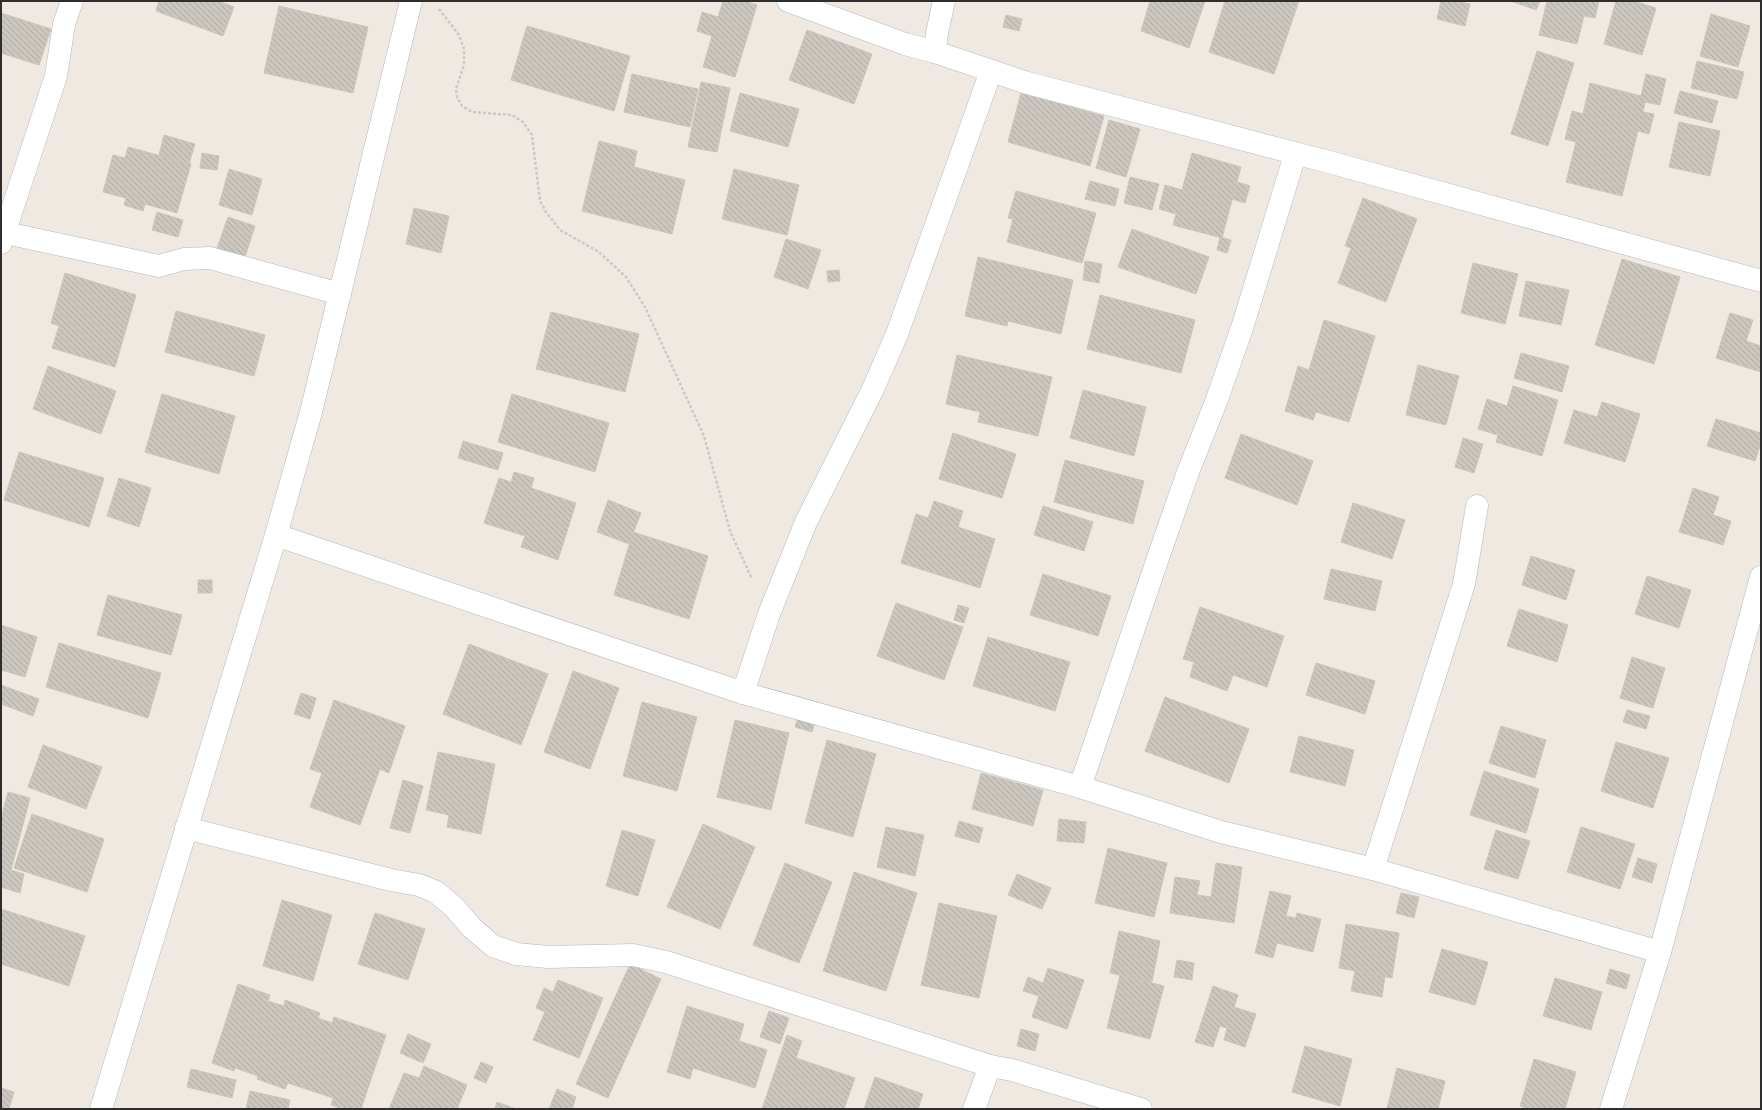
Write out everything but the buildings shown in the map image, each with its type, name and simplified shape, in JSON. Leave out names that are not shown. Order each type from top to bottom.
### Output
[{"type":"street","points":[[72,1],[64,24],[56,76],[2,236],[159,266],[184,259],[210,258],[340,294]]},
{"type":"street","points":[[101,1109],[276,535],[311,412],[411,1]]},
{"type":"street","points":[[788,1],[905,44],[935,52],[1024,82],[1761,281]]},
{"type":"street","points":[[935,52],[944,1]]},
{"type":"street","points":[[743,693],[768,614],[806,522],[873,389],[898,334],[991,71]]},
{"type":"street","points":[[1080,786],[1161,548],[1236,346],[1295,155]]},
{"type":"street","points":[[1373,868],[1464,584],[1477,506]]},
{"type":"street","points":[[276,535],[743,693],[1080,786],[1221,832],[1373,868],[1660,952]]},
{"type":"street","points":[[1611,1109],[1660,952],[1760,587]]},
{"type":"street","points":[[186,828],[391,880],[419,885],[436,892],[454,907],[472,928],[493,946],[516,954],[548,958],[633,955],[666,962],[990,1066],[1012,1070],[1141,1109]]},
{"type":"street","points":[[974,1109],[990,1066]]},
{"type":"path","points":[[438,7],[459,35],[464,49],[464,64],[456,89],[457,97],[462,106],[472,112],[512,115],[523,122],[532,135],[540,201],[546,212],[560,230],[599,252],[626,277],[644,307],[704,436],[730,531],[768,614]]}]
